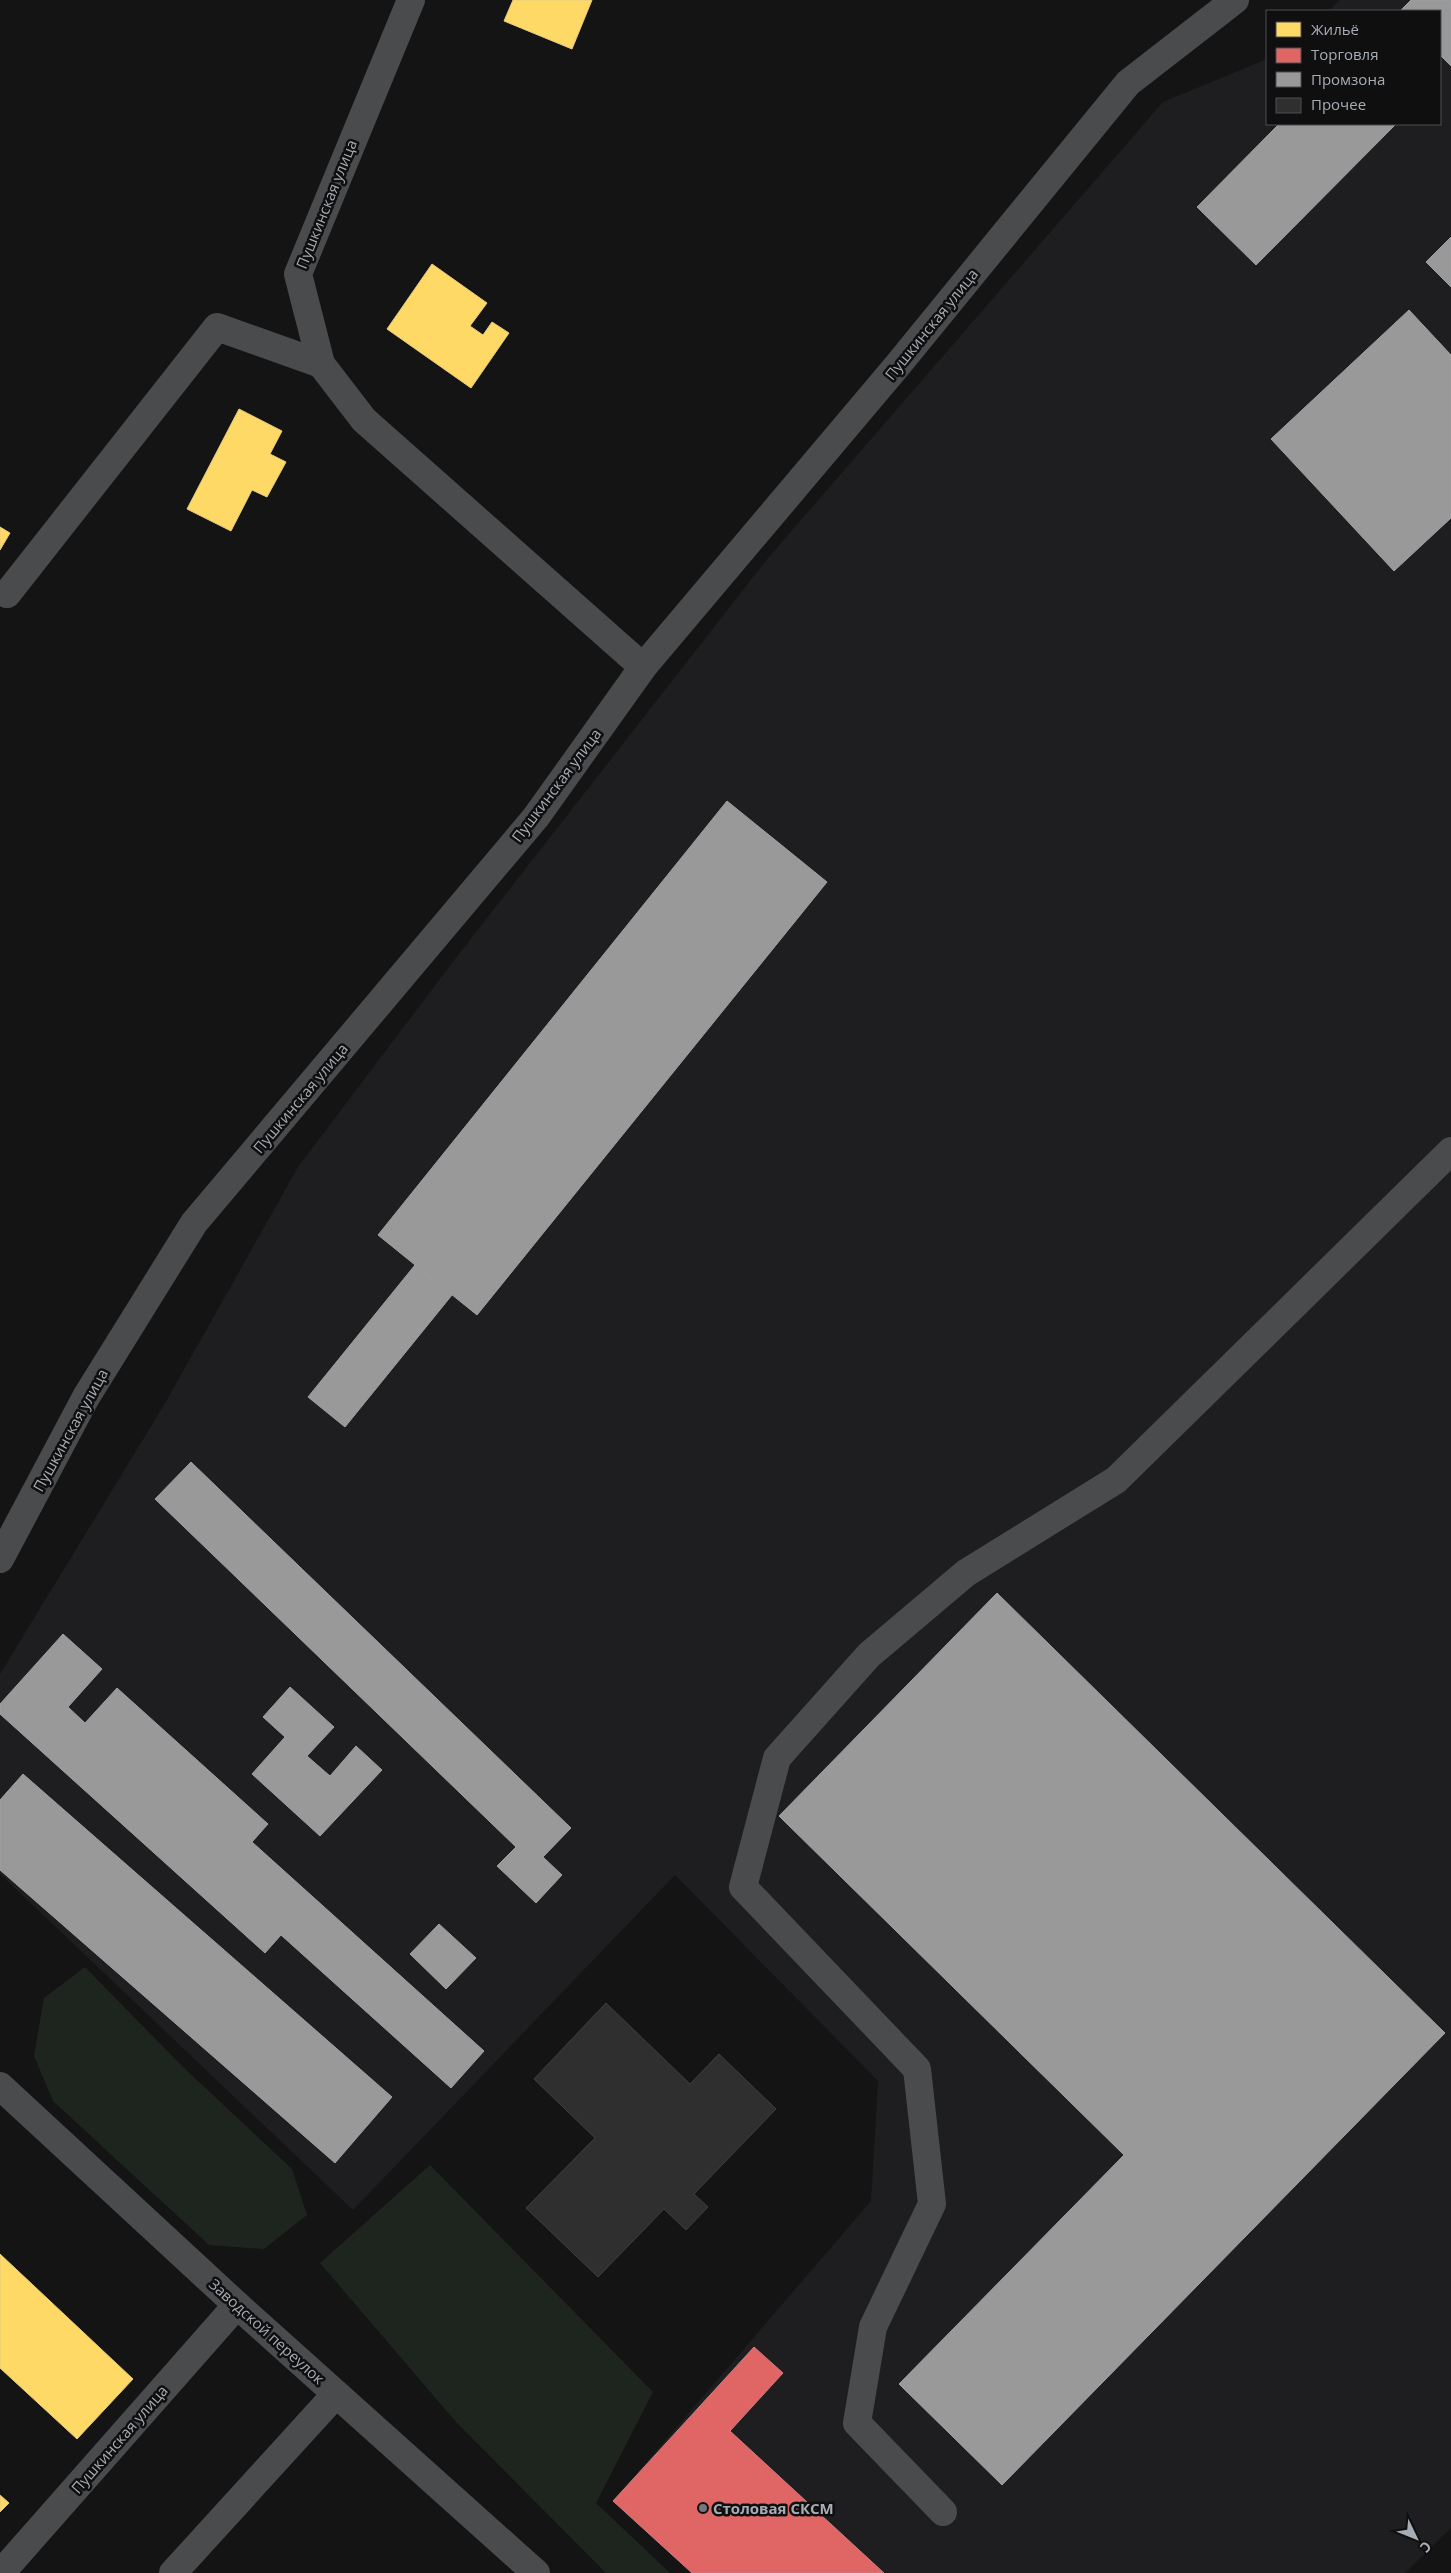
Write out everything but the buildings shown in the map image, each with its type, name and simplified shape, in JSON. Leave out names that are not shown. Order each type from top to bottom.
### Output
[{"type":"street","name":"Пушкинская улица","points":[[411,0],[298,274],[321,364],[364,420],[643,667]]},
{"type":"street","name":"Пушкинская улица","points":[[0,1559],[86,1397],[194,1223],[536,817],[643,667],[897,366],[1128,83],[1235,0]]},
{"type":"street","points":[[7,594],[217,327],[321,364]]},
{"type":"street","points":[[943,2512],[857,2423],[873,2327],[932,2204],[917,2069],[743,1887],[777,1758],[869,1655],[966,1573],[1116,1480],[1451,1151]]},
{"type":"street","name":"Заводской переулок","points":[[0,2086],[237,2305],[536,2573]]},
{"type":"street","name":"Пушкинская улица","points":[[13,2569],[237,2305]]},
{"type":"street","points":[[173,2573],[336,2394]]},
{"type":"shaded area","points":[[1339,0],[1451,0],[1451,2528],[1405,2573],[695,2573],[613,2501],[871,2201],[878,2081],[675,1875],[353,2210],[0,1874],[0,1674],[164,1405],[298,1167],[455,959],[768,558],[1163,102],[1266,59],[1266,125],[1441,125],[1441,10],[1330,10]]},
{"type":"shaded area","points":[[85,1967],[183,2067],[292,2169],[307,2215],[264,2249],[209,2245],[53,2101],[34,2056],[44,1998]]},
{"type":"shaded area","points":[[430,2165],[653,2392],[596,2503],[670,2573],[606,2573],[456,2422],[320,2263]]},
{"type":"place","name":"Столовая СКСМ","points":[[703,2508]]}]
